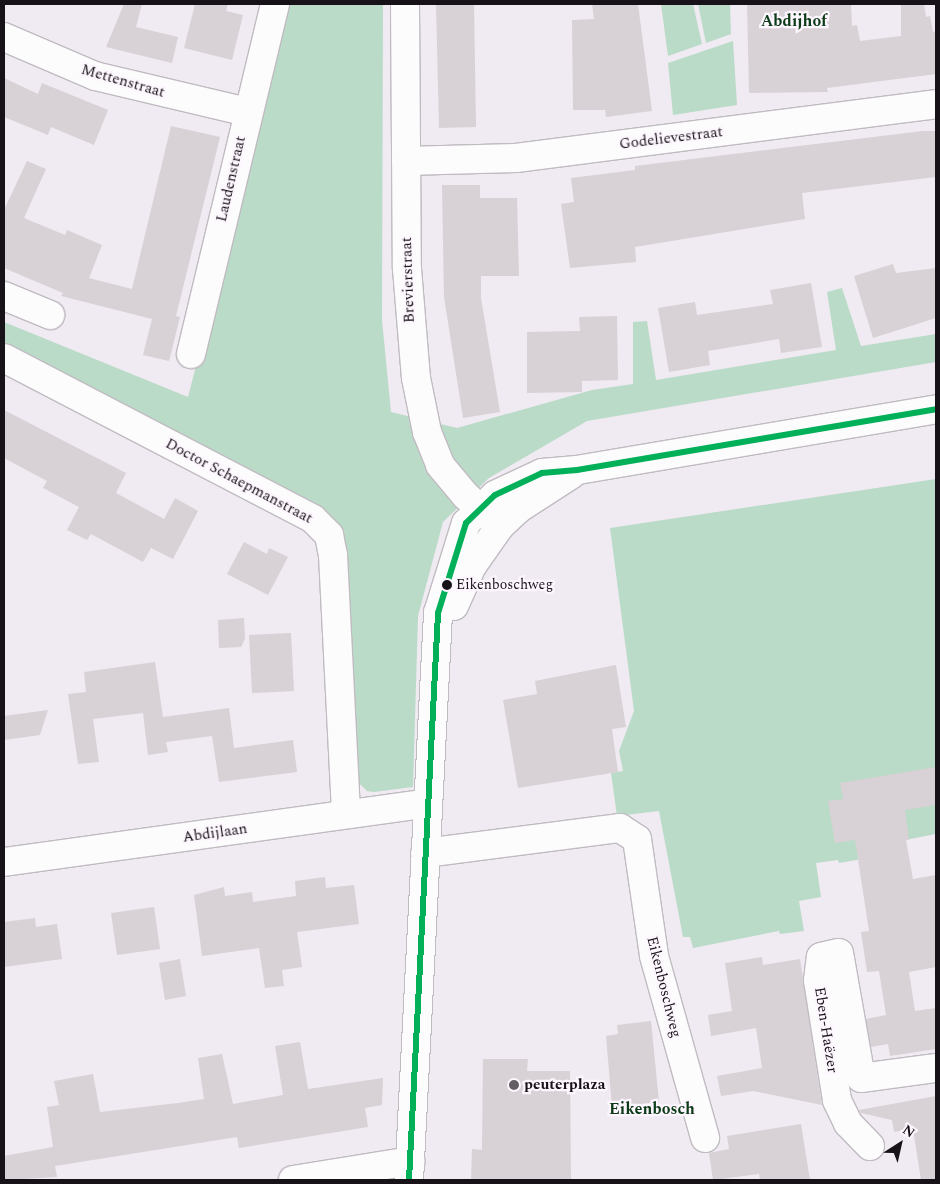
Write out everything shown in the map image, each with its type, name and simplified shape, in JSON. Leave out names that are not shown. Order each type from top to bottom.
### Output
[{"type":"street","name":"Laudenstraat","points":[[191,354],[247,112],[275,4]]},
{"type":"street","name":"Brevierstraat","points":[[405,4],[409,323],[427,432],[440,465],[500,526]]},
{"type":"street","name":"Mettenstraat","points":[[4,37],[96,76],[247,112]]},
{"type":"street","name":"Godelievestraat","points":[[406,161],[516,158],[936,104]]},
{"type":"street","points":[[4,296],[50,315]]},
{"type":"street","name":"Doctor Schaepmanstraat","points":[[4,358],[313,519],[328,535],[333,555],[346,814]]},
{"type":"street","points":[[293,1180],[410,1170],[427,803],[438,645],[438,613],[453,557],[466,523],[480,507],[495,495],[542,473],[577,470],[936,409]]},
{"type":"street","points":[[438,645],[472,566],[500,526],[518,509],[577,470]]},
{"type":"street","name":"Abdijlaan","points":[[4,862],[427,803]]},
{"type":"street","name":"Eikenboschweg","points":[[425,853],[620,828],[637,839],[654,956],[705,1138]]},
{"type":"street","name":"Eben-Haëzer","points":[[870,1146],[848,1124],[837,1100],[818,980],[821,957],[839,953],[861,1078],[936,1068]]},
{"type":"green space","points":[[290,4],[383,4],[382,320],[391,412],[457,428],[592,390],[633,384],[633,322],[647,321],[656,380],[836,350],[827,292],[842,288],[861,346],[936,334],[936,362],[587,421],[489,478],[443,522],[418,616],[413,787],[374,792],[367,791],[360,784],[352,787],[320,516],[4,342],[4,322],[188,397]]},
{"type":"green space","points":[[661,4],[693,4],[702,44],[668,56]]},
{"type":"green space","points":[[698,4],[730,4],[731,34],[706,43]]},
{"type":"green space","points":[[733,41],[737,105],[673,115],[668,63]]},
{"type":"green space","points":[[936,479],[936,834],[905,840],[903,852],[839,863],[838,860],[816,863],[821,897],[799,901],[804,931],[780,934],[779,931],[693,948],[690,937],[683,937],[659,811],[617,816],[611,773],[623,771],[619,751],[634,711],[610,528]]},
{"type":"building","points":[[124,4],[142,4],[136,27],[178,37],[172,63],[106,47]]},
{"type":"building","points":[[195,4],[228,4],[226,11],[243,15],[232,60],[184,48]]},
{"type":"building","points":[[436,4],[474,4],[476,127],[439,128]]},
{"type":"building","points":[[592,4],[638,4],[652,111],[606,117],[605,110],[573,110],[572,20],[594,19]]},
{"type":"building","points":[[747,4],[851,4],[852,26],[857,25],[860,41],[901,36],[901,4],[924,4],[926,17],[930,16],[933,32],[936,31],[936,74],[827,88],[828,92],[749,93]]},
{"type":"building","points":[[4,78],[38,94],[42,83],[108,110],[94,145],[51,127],[48,135],[4,117]]},
{"type":"building","points":[[171,126],[220,137],[176,316],[180,317],[169,361],[143,355],[152,319],[61,296],[63,293],[4,268],[4,210],[27,161],[46,169],[24,218],[65,235],[67,230],[102,245],[89,278],[132,289]]},
{"type":"building","points":[[923,131],[936,131],[936,177],[802,193],[805,219],[635,247],[636,262],[570,268],[561,204],[574,202],[571,178],[635,170],[635,166]]},
{"type":"building","points":[[442,185],[480,185],[480,198],[517,198],[519,276],[481,276],[481,298],[500,412],[463,418],[444,297]]},
{"type":"building","points":[[893,264],[896,273],[936,268],[936,318],[873,338],[854,276]]},
{"type":"building","points":[[811,283],[822,347],[781,353],[779,339],[708,351],[710,365],[669,372],[658,308],[695,302],[697,315],[773,304],[770,290]]},
{"type":"building","points":[[617,316],[618,380],[582,381],[582,392],[527,393],[527,332],[580,331],[579,317]]},
{"type":"building","points":[[4,410],[126,473],[116,493],[164,519],[175,498],[198,511],[173,559],[151,548],[143,562],[91,534],[87,540],[67,530],[79,507],[43,488],[47,481],[4,458]]},
{"type":"building","points":[[244,542],[267,554],[269,548],[288,557],[268,595],[227,574]]},
{"type":"building","points":[[244,618],[245,639],[241,647],[219,648],[218,620]]},
{"type":"building","points":[[291,633],[294,691],[252,693],[249,635]]},
{"type":"building","points":[[155,662],[163,717],[229,708],[234,748],[293,740],[297,772],[219,782],[212,736],[166,742],[168,752],[148,755],[143,713],[93,719],[99,762],[78,764],[68,694],[86,692],[84,672]]},
{"type":"building","points":[[616,665],[626,727],[612,729],[618,772],[518,788],[503,700],[537,694],[535,681]]},
{"type":"building","points":[[48,710],[40,735],[4,740],[4,716]]},
{"type":"building","points":[[936,767],[936,805],[905,810],[909,840],[906,840],[913,879],[936,875],[936,967],[909,972],[915,1011],[936,1008],[936,1049],[890,1056],[888,1044],[871,1047],[866,1019],[886,1015],[879,971],[867,972],[861,932],[869,931],[855,840],[835,843],[828,801],[843,799],[840,783]]},
{"type":"building","points":[[325,877],[326,888],[354,885],[359,924],[297,932],[302,967],[282,970],[284,986],[265,988],[259,948],[202,956],[194,895],[224,887],[225,896],[252,892],[253,902],[296,896],[295,881]]},
{"type":"building","points":[[154,907],[160,949],[117,955],[111,913]]},
{"type":"building","points":[[35,918],[36,927],[57,924],[62,959],[4,967],[4,922]]},
{"type":"building","points":[[762,957],[763,965],[800,959],[822,1105],[753,1091],[721,1096],[717,1076],[762,1068],[756,1028],[711,1036],[708,1015],[732,1011],[725,963]]},
{"type":"building","points":[[180,959],[186,996],[165,1000],[159,963]]},
{"type":"building","points":[[651,1021],[659,1102],[612,1107],[606,1036],[618,1034],[617,1025]]},
{"type":"building","points":[[300,1042],[308,1089],[383,1078],[382,1105],[365,1108],[368,1127],[239,1148],[237,1137],[55,1166],[57,1177],[4,1180],[4,1156],[53,1147],[47,1107],[59,1105],[54,1081],[93,1074],[100,1112],[204,1099],[198,1058],[222,1054],[233,1104],[283,1095],[275,1046]]},
{"type":"building","points":[[483,1059],[528,1059],[527,1071],[570,1071],[571,1180],[471,1180],[472,1149],[482,1150]]},
{"type":"building","points":[[936,1096],[936,1180],[921,1180],[913,1129],[894,1132],[892,1120],[861,1113],[859,1110]]},
{"type":"building","points":[[801,1124],[810,1180],[760,1180],[759,1174],[713,1180],[709,1153],[729,1149],[727,1136]]},
{"type":"transit line","points":[[409,1180],[438,613],[466,523],[495,495],[542,473],[577,470],[936,409]]},
{"type":"place","name":"Eikenboschweg","points":[[447,585]]},
{"type":"place","name":"peuterplaza","points":[[514,1085]]},
{"type":"district","name":"Abdijhof","points":[[794,21]]},
{"type":"district","name":"Eikenbosch","points":[[652,1109]]}]
